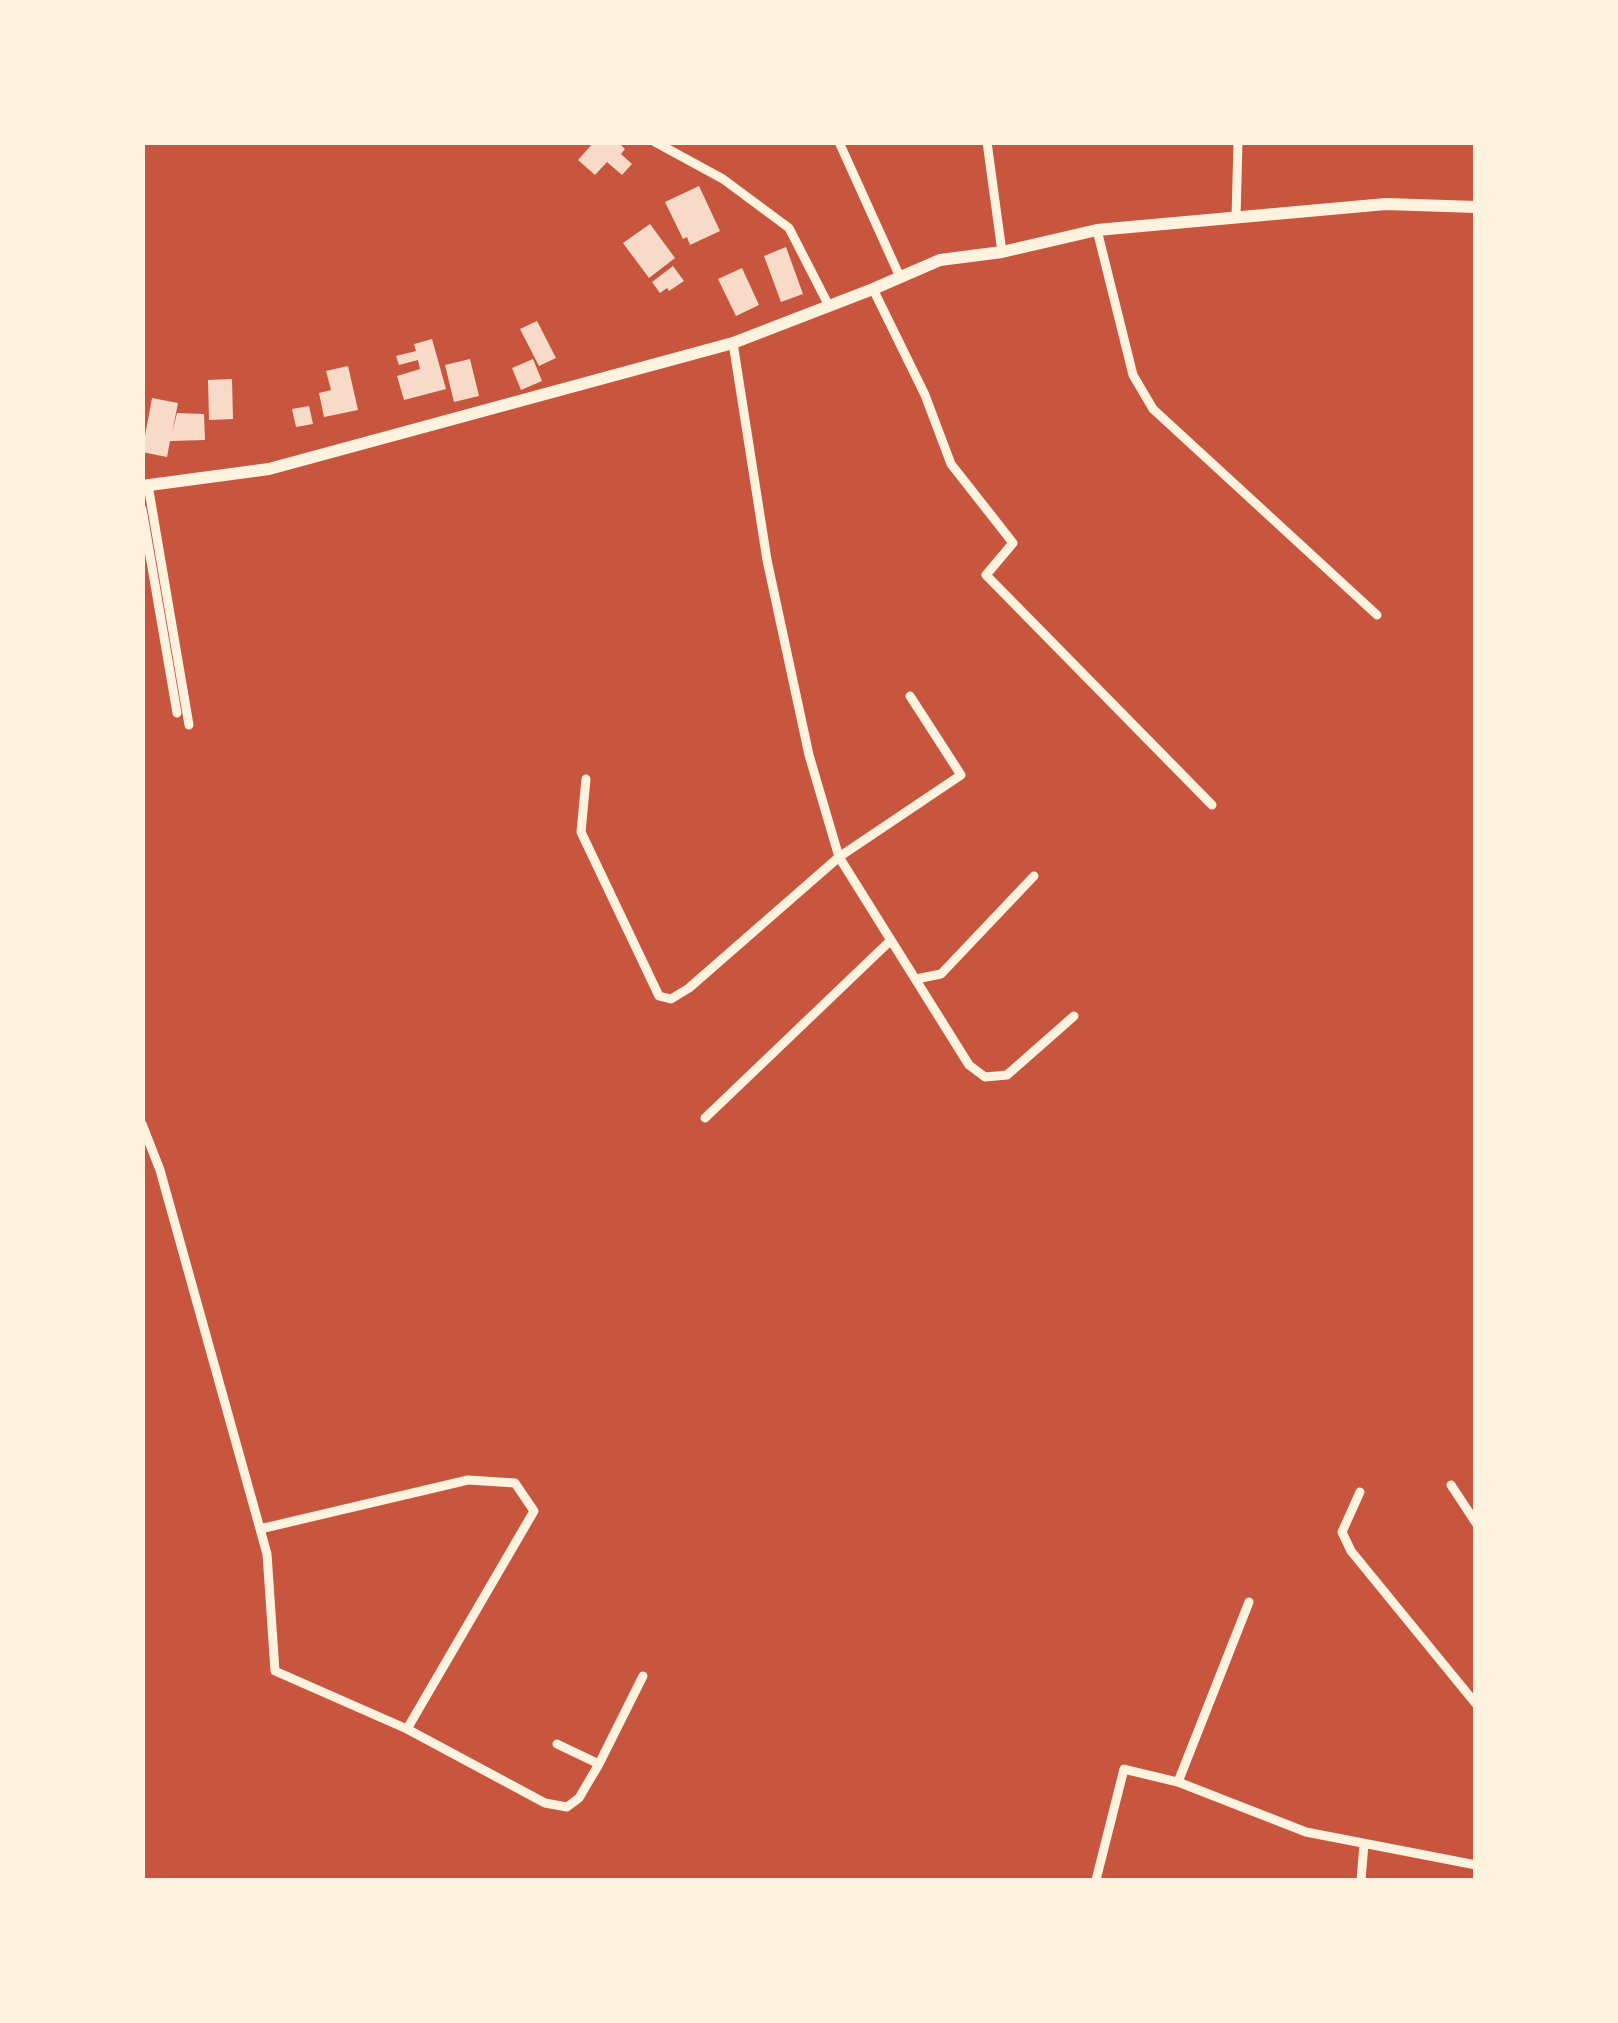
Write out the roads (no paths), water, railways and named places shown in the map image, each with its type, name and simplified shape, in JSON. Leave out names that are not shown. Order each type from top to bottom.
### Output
[{"type":"main road","points":[[145,485],[269,468],[734,343],[940,260],[1002,252],[1097,230],[1386,204],[1476,207]]},
{"type":"street","points":[[655,142],[724,179],[789,228],[829,306]]},
{"type":"street","points":[[839,142],[900,277]]},
{"type":"street","points":[[987,142],[1002,252]]},
{"type":"street","points":[[1236,218],[1238,142]]},
{"type":"street","points":[[1097,230],[1134,375],[1153,410],[1377,615]]},
{"type":"street","points":[[873,289],[924,395],[951,464],[1013,543],[986,575],[1212,806]]},
{"type":"street","points":[[734,343],[767,560],[809,755],[839,856],[969,1066],[985,1078],[1008,1075],[1074,1016]]},
{"type":"street","points":[[145,485],[189,725]]},
{"type":"street","points":[[142,509],[178,712]]},
{"type":"street","points":[[586,779],[581,832],[659,996],[671,999],[689,988],[839,856],[961,774],[910,696]]},
{"type":"street","points":[[916,979],[941,974],[1034,876]]},
{"type":"street","points":[[704,1118],[890,941]]},
{"type":"street","points":[[142,1124],[160,1170],[268,1554],[276,1671],[407,1729],[545,1803],[567,1808],[579,1798],[599,1764],[643,1676]]},
{"type":"street","points":[[260,1528],[468,1480],[515,1484],[534,1510],[407,1729]]},
{"type":"street","points":[[1451,1485],[1476,1523]]},
{"type":"street","points":[[1360,1492],[1342,1532],[1351,1551],[1476,1704]]},
{"type":"street","points":[[1178,1782],[1249,1602]]},
{"type":"street","points":[[557,1744],[599,1764]]},
{"type":"street","points":[[1096,1880],[1124,1769],[1178,1782],[1306,1832],[1476,1865]]},
{"type":"street","points":[[1361,1880],[1364,1844]]}]
